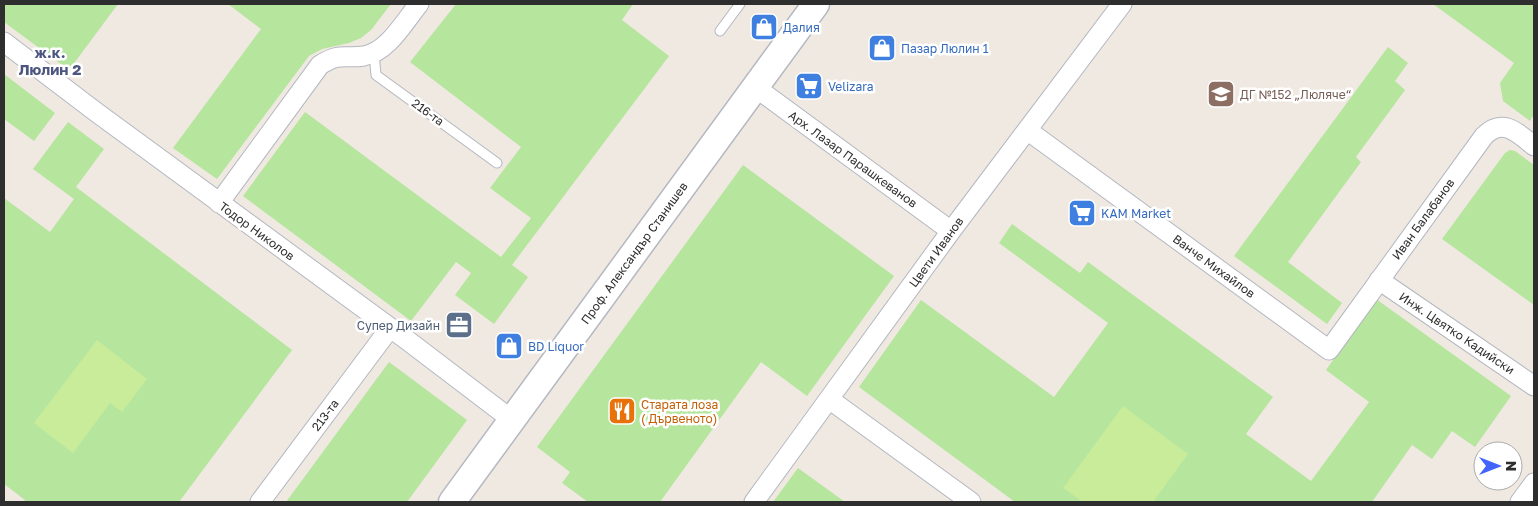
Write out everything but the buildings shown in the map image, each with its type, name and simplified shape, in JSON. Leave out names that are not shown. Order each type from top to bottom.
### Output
[{"type":"street","points":[[219,203],[320,65],[329,59],[340,56],[362,56],[374,53],[383,47],[418,4]]},
{"type":"street","name":"Проф. Александър Станишев","points":[[452,502],[816,4]]},
{"type":"street","name":"Цвети Иванов","points":[[754,502],[951,231],[1122,4]]},
{"type":"street","name":"Тодор Николов","points":[[4,42],[512,420]]},
{"type":"street","name":"Арх. Лазар Парашкеванов","points":[[755,87],[951,231]]},
{"type":"street","name":"Иван Балабанов","points":[[1328,350],[1489,131],[1502,127],[1508,128],[1534,146]]},
{"type":"street","name":"Ванче Михайлов","points":[[1027,130],[1328,350]]},
{"type":"street","name":"Инж. Цвятко Кадийски","points":[[1379,280],[1534,386]]},
{"type":"street","name":"213-та","points":[[260,502],[390,328]]},
{"type":"street","points":[[829,399],[971,502]]},
{"type":"street","points":[[1520,502],[1534,483]]},
{"type":"lane","points":[[720,31],[740,4]]},
{"type":"lane","name":"216-та","points":[[374,53],[376,75],[497,163]]},
{"type":"green space","points":[[4,4],[118,4],[69,70],[4,22]]},
{"type":"green space","points":[[228,4],[391,4],[371,30],[361,38],[349,43],[322,49],[309,56],[217,179],[173,148],[261,29]]},
{"type":"green space","points":[[456,4],[633,4],[622,20],[669,56],[512,265],[528,277],[494,324],[455,295],[471,273],[456,262],[411,321],[243,196],[305,112],[501,257],[531,218],[490,188],[521,147],[410,62]]},
{"type":"green space","points":[[1433,4],[1534,4],[1534,114],[1530,121],[1503,101],[1500,83],[1514,63]]},
{"type":"green space","points":[[1388,47],[1408,63],[1395,81],[1405,90],[1356,157],[1361,162],[1288,262],[1342,303],[1327,324],[1234,256]]},
{"type":"green space","points":[[4,74],[55,113],[34,141],[4,119]]},
{"type":"green space","points":[[68,122],[104,149],[76,187],[292,350],[179,502],[23,502],[25,500],[4,484],[4,198],[50,232],[74,199],[33,169]]},
{"type":"green space","points":[[1510,150],[1515,151],[1534,165],[1534,305],[1442,239],[1505,153]]},
{"type":"green space","points":[[743,165],[894,276],[807,396],[761,362],[660,502],[588,502],[562,483],[570,472],[537,447]]},
{"type":"green space","points":[[1012,224],[1080,273],[1088,262],[1273,397],[1246,434],[1311,481],[1369,402],[1326,370],[1376,299],[1511,396],[1479,441],[1473,441],[1473,446],[1452,431],[1432,459],[1412,445],[1372,502],[1015,502],[859,387],[921,300],[1054,397],[1108,323],[999,243]]},
{"type":"green space","points":[[97,340],[147,379],[122,412],[110,403],[73,453],[34,423]]},
{"type":"green space","points":[[389,362],[467,420],[407,502],[286,502]]},
{"type":"green space","points":[[1123,406],[1188,454],[1153,502],[1083,502],[1063,488]]},
{"type":"green space","points":[[798,468],[845,502],[773,502]]},
{"type":"place","name":"Далия","points":[[764,27]]},
{"type":"place","name":"Пазар Люлин 1","points":[[882,48]]},
{"type":"place","name":"Velizara","points":[[809,86]]},
{"type":"place","name":"ДГ №152 „Люляче“","points":[[1221,94]]},
{"type":"place","name":"KAM Market","points":[[1082,213]]},
{"type":"place","name":"Супер Дизайн","points":[[459,325]]},
{"type":"place","name":"BD Liquor","points":[[509,346]]},
{"type":"place","name":"Старата лоза ( Дървеното)","points":[[622,411]]},
{"type":"district","name":"ж.к. Люлин 2","points":[[50,60]]}]
